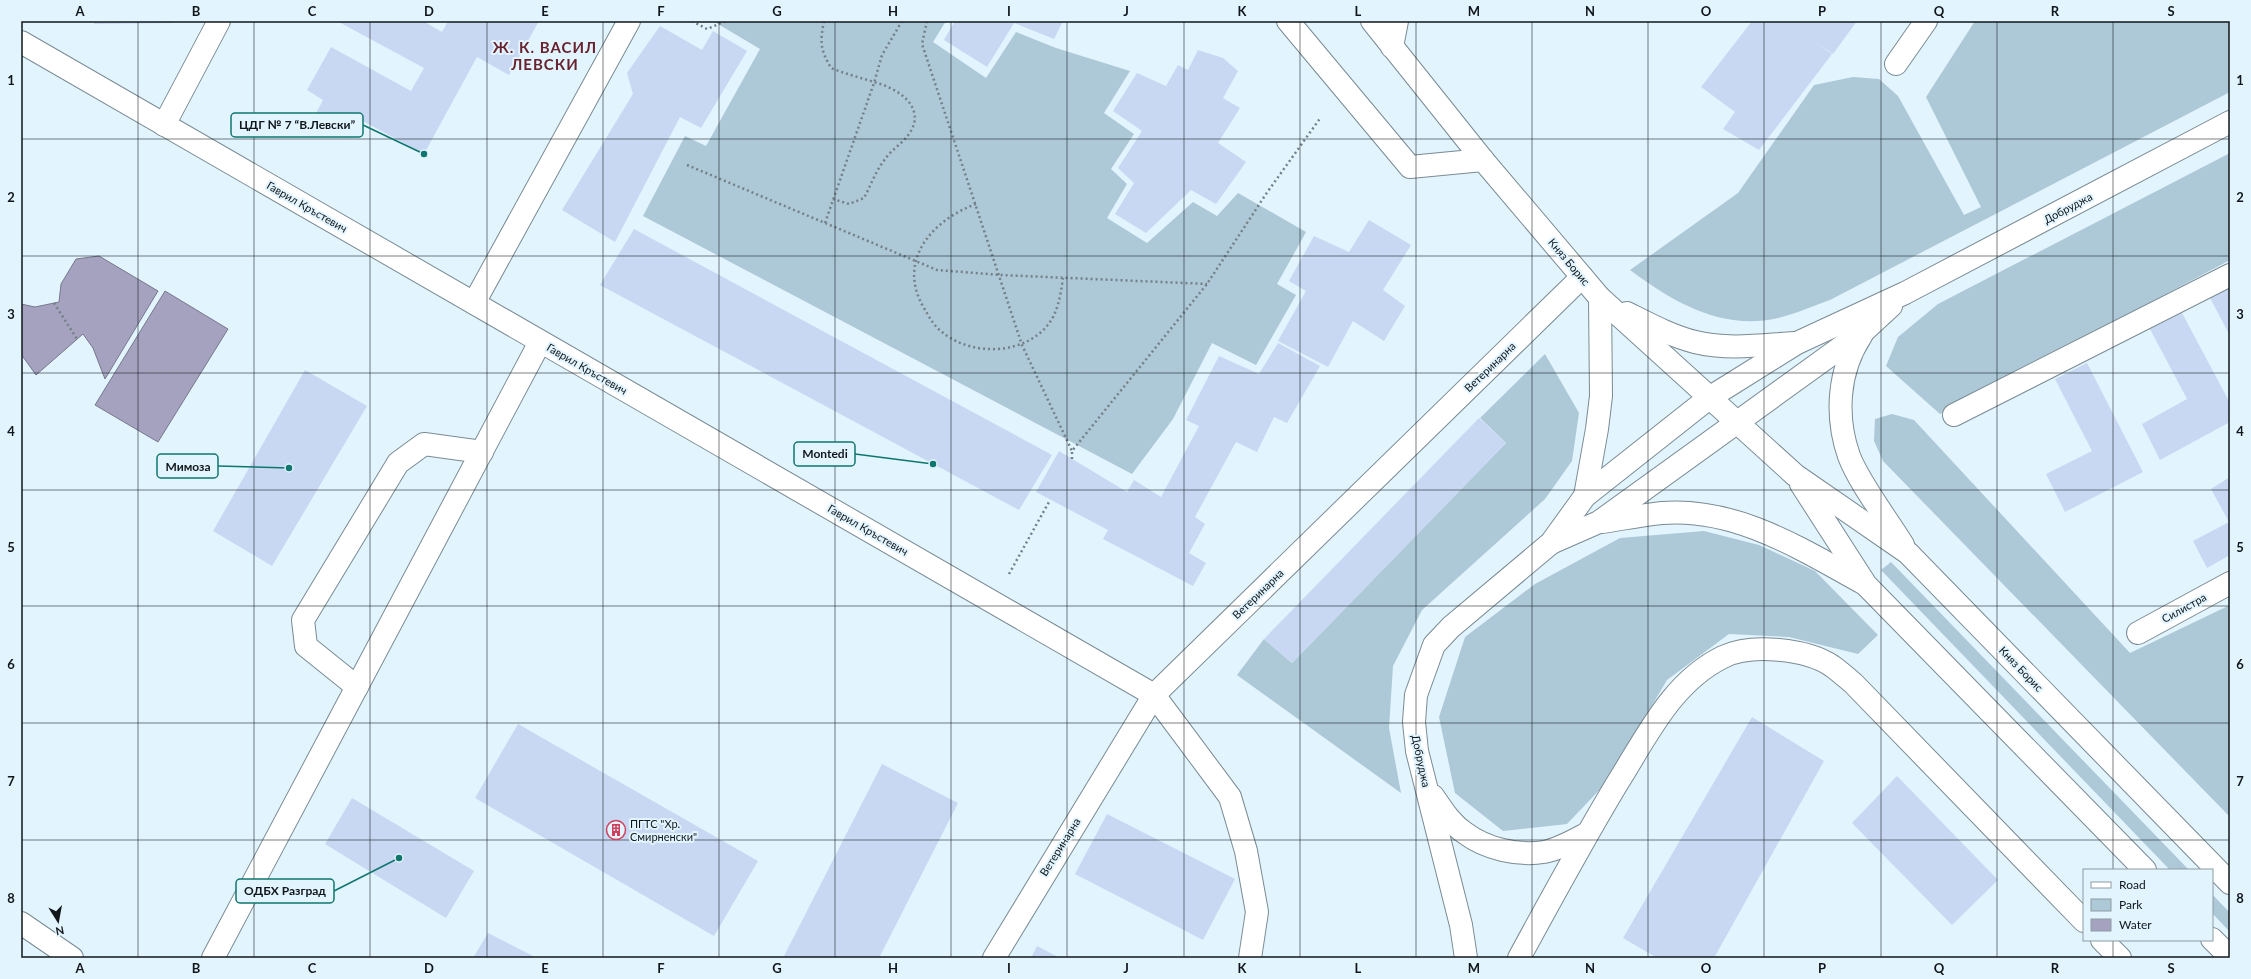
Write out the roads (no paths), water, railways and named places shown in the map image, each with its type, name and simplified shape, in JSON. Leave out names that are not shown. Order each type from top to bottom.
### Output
[{"type":"street","points":[[164,125],[218,21]]},
{"type":"street","points":[[474,303],[629,21]]},
{"type":"street","points":[[1288,21],[1410,167],[1484,160]]},
{"type":"street","name":"Княз Борис","points":[[1372,21],[1484,160],[1600,298],[1736,424],[1795,475],[1908,553],[2230,883]]},
{"type":"street","points":[[1392,47],[1397,21]]},
{"type":"street","points":[[1896,64],[1926,21]]},
{"type":"street","name":"Гаврил Кръстевич","points":[[21,42],[1154,695]]},
{"type":"street","name":"Добруджа","points":[[1905,293],[2230,122]]},
{"type":"street","points":[[1954,415],[2230,274]]},
{"type":"street","name":"Ветеринарна","points":[[994,958],[1154,695],[1582,277]]},
{"type":"street","points":[[1551,543],[1599,522],[1866,330],[1905,293]]},
{"type":"street","points":[[1551,543],[1585,496],[1709,398],[1796,343],[1905,293]]},
{"type":"street","points":[[1585,496],[1597,429],[1601,396],[1600,298],[1664,332],[1696,342],[1731,346],[1796,343]]},
{"type":"street","points":[[1866,330],[1848,359],[1843,376],[1841,409],[1845,442],[1857,472],[1908,553]]},
{"type":"street","points":[[213,958],[540,342]]},
{"type":"street","points":[[357,687],[306,646],[303,620],[398,463],[424,444],[482,452]]},
{"type":"street","name":"Княз Борис","points":[[1795,475],[1866,585],[2144,869]]},
{"type":"street","points":[[1599,522],[1663,513],[1704,515],[1738,521],[1789,542],[1866,585]]},
{"type":"street","name":"Добруджа","points":[[1466,958],[1461,925],[1417,751],[1414,722],[1416,695],[1434,645],[1451,627],[1551,543]]},
{"type":"street","name":"Силистра","points":[[2138,633],[2230,583]]},
{"type":"street","points":[[1519,958],[1586,834],[1663,710],[1679,690],[1703,670],[1724,656],[1753,649],[1781,650],[1808,656],[1831,665],[1853,683],[2083,920]]},
{"type":"street","points":[[1154,695],[1230,798],[1246,850],[1258,912],[1250,958]]},
{"type":"street","points":[[1427,787],[1446,815],[1464,833],[1502,850],[1524,853],[1544,852],[1563,846],[1586,834]]},
{"type":"street","points":[[21,923],[72,958]]},
{"type":"street","points":[[2213,940],[2230,957]]},
{"type":"street","points":[[2103,941],[2120,958]]},
{"type":"water","points":[[99,256],[158,291],[105,379],[93,348],[83,334],[36,375],[21,354],[21,304],[35,307],[59,302],[61,284],[76,259]]},
{"type":"water","points":[[165,291],[228,329],[158,442],[95,405]]},
{"type":"place","name":"ЦДГ № 7 “В.Левски”","points":[[424,154]]},
{"type":"place","name":"Montedi","points":[[933,464]]},
{"type":"place","name":"Мимоза","points":[[289,468]]},
{"type":"place","name":"ПГТС \"Хр. Смирненски\"","points":[[616,830]]},
{"type":"place","name":"ОДБХ Разград","points":[[399,858]]},
{"type":"district","name":"Ж. К. ВАСИЛ ЛЕВСКИ","points":[[545,56]]}]
